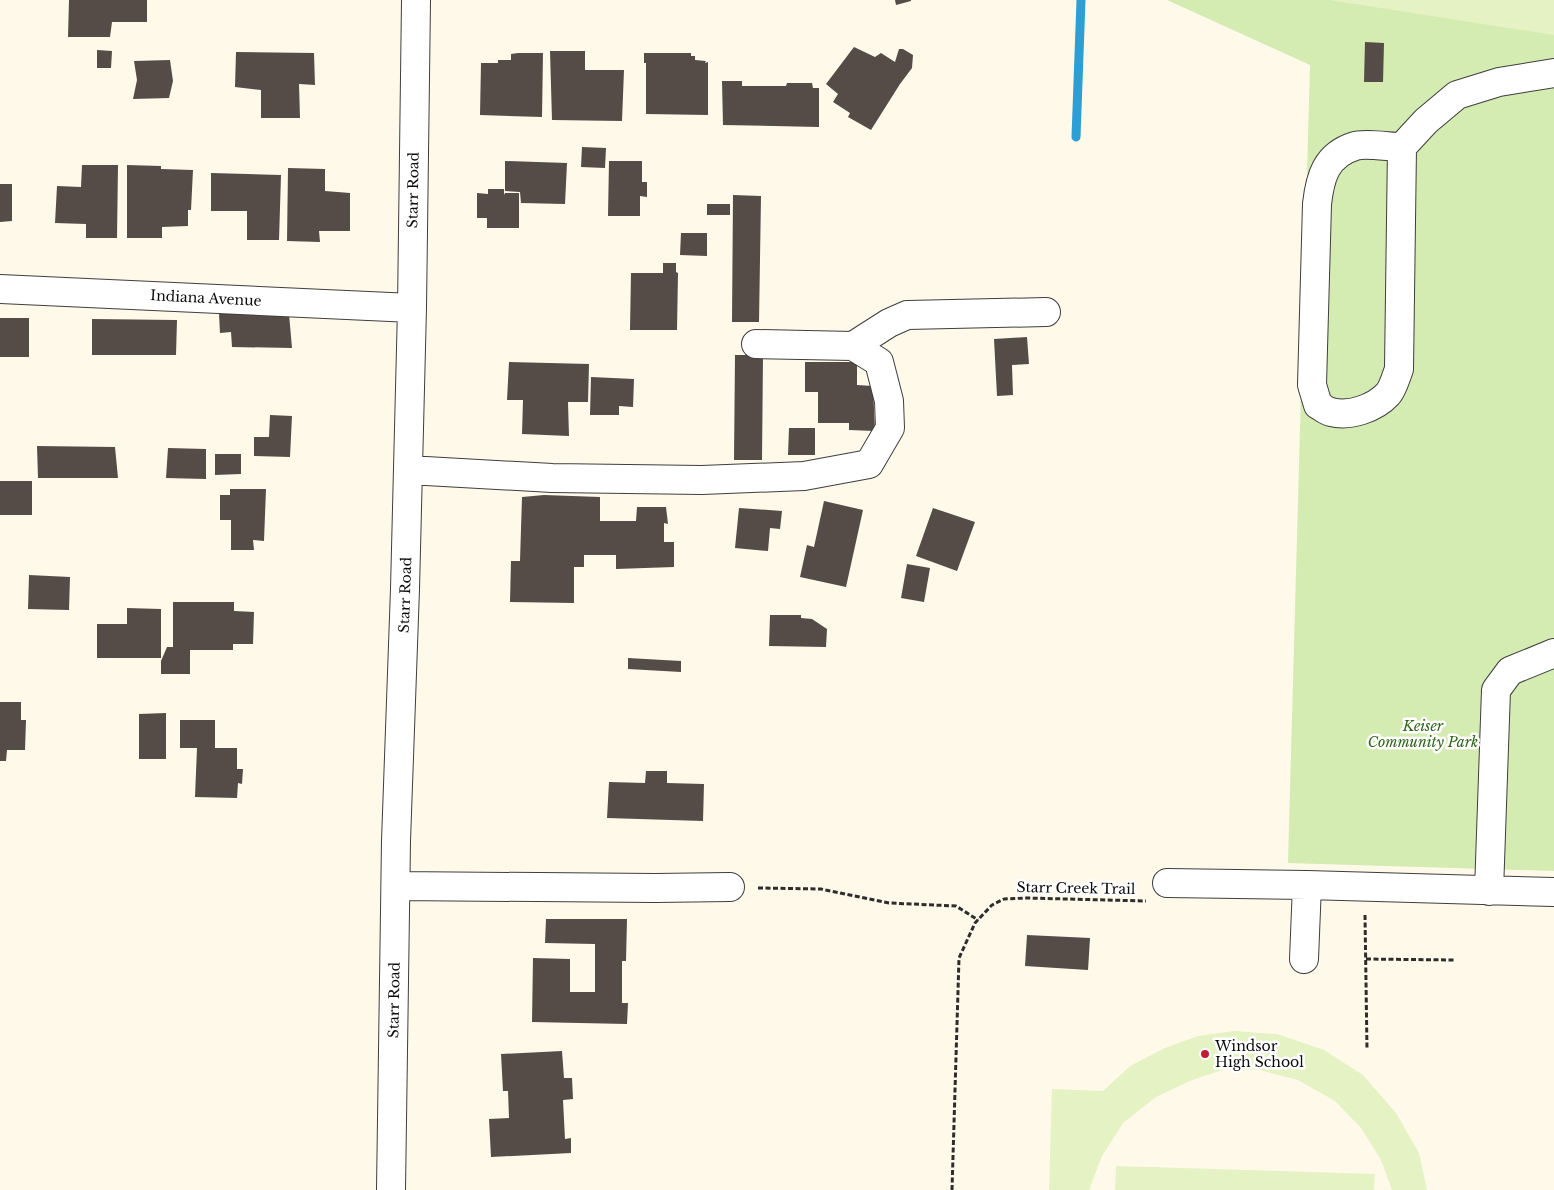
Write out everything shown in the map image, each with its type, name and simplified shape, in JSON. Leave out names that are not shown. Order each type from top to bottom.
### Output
[{"type":"street","name":"Starr Road","points":[[392,1190],[396,886],[406,589],[412,308],[416,0]]},
{"type":"street","points":[[1402,147],[1356,145],[1341,153],[1330,162],[1319,182],[1312,384],[1318,404],[1329,412],[1346,414],[1377,404],[1389,392],[1399,369],[1402,147],[1426,121],[1457,96],[1499,82],[1554,73]]},
{"type":"street","name":"Indiana Avenue","points":[[0,289],[412,308]]},
{"type":"street","points":[[853,346],[889,323],[907,315],[1046,312]]},
{"type":"street","points":[[408,470],[552,478],[702,480],[804,476],[869,464],[890,428],[889,401],[879,362],[853,346],[756,344]]},
{"type":"street","points":[[1489,891],[1496,690],[1510,672],[1554,653]]},
{"type":"street","points":[[1304,960],[1307,885]]},
{"type":"street","points":[[1159,892],[1307,885],[1554,892]]},
{"type":"street","points":[[396,886],[730,887]]},
{"type":"path","points":[[730,887],[821,889],[889,903],[956,906],[978,920]]},
{"type":"path","name":"Starr Creek Trail","points":[[952,1190],[959,958],[967,938],[978,920],[992,905],[1004,899],[1159,892]]},
{"type":"path","points":[[1365,907],[1367,1049]]},
{"type":"path","points":[[1366,959],[1455,960]]},
{"type":"green space","name":"Keiser Community Park","points":[[1167,0],[1554,0],[1554,871],[1288,863],[1310,65]]},
{"type":"green space","points":[[1329,0],[1554,0],[1554,35]]},
{"type":"green space","points":[[1234,1031],[1277,1034],[1324,1050],[1363,1075],[1396,1113],[1419,1153],[1427,1190],[1392,1190],[1381,1160],[1361,1128],[1335,1101],[1298,1080],[1260,1070],[1226,1069],[1192,1080],[1156,1097],[1123,1123],[1102,1156],[1089,1190],[1049,1190],[1052,1089],[1103,1091],[1130,1066],[1165,1048],[1198,1036]]},
{"type":"green space","points":[[1116,1166],[1375,1174],[1374,1190],[1115,1190]]},
{"type":"building","points":[[69,0],[147,0],[147,22],[112,22],[110,37],[68,37]]},
{"type":"building","points":[[895,0],[911,0],[911,1],[896,5]]},
{"type":"building","points":[[1365,42],[1384,43],[1383,82],[1364,82]]},
{"type":"building","points":[[854,47],[875,57],[881,53],[895,62],[899,49],[903,49],[913,55],[912,68],[871,130],[848,117],[850,113],[833,102],[838,94],[826,84]]},
{"type":"building","points":[[97,50],[112,51],[111,68],[97,68]]},
{"type":"building","points":[[550,51],[585,51],[585,70],[624,70],[622,121],[552,120]]},
{"type":"building","points":[[236,52],[314,53],[315,85],[299,84],[300,118],[261,118],[261,90],[235,87]]},
{"type":"building","points":[[543,53],[542,117],[480,115],[481,63],[498,63],[498,60],[511,60],[511,54]]},
{"type":"building","points":[[644,53],[691,53],[691,56],[695,56],[695,60],[708,62],[708,115],[646,114],[646,63],[644,63]]},
{"type":"building","points":[[170,60],[173,81],[169,98],[133,99],[137,80],[134,61]]},
{"type":"building","points":[[722,81],[742,81],[742,86],[786,86],[787,83],[812,83],[813,88],[819,88],[819,127],[723,125]]},
{"type":"building","points":[[582,147],[606,148],[605,168],[581,167]]},
{"type":"building","points":[[505,161],[567,163],[565,204],[521,203],[520,192],[505,191]]},
{"type":"building","points":[[609,161],[642,161],[642,182],[647,182],[647,197],[640,196],[640,216],[608,216]]},
{"type":"building","points":[[82,165],[118,165],[117,238],[86,238],[86,224],[55,223],[57,186],[81,187]]},
{"type":"building","points":[[127,165],[161,166],[161,169],[193,170],[191,210],[188,210],[188,226],[162,227],[162,238],[127,238]]},
{"type":"building","points":[[288,168],[325,169],[325,191],[350,193],[350,231],[319,231],[320,242],[287,241]]},
{"type":"building","points":[[211,173],[281,175],[279,240],[247,240],[247,211],[211,211]]},
{"type":"building","points":[[0,184],[12,184],[12,221],[0,222]]},
{"type":"building","points":[[488,189],[504,189],[504,195],[505,193],[519,193],[519,228],[487,228],[487,218],[477,218],[477,193],[488,194]]},
{"type":"building","points":[[733,195],[761,196],[759,322],[732,322]]},
{"type":"building","points":[[707,204],[730,204],[730,215],[707,215]]},
{"type":"building","points":[[681,233],[707,233],[707,256],[680,255]]},
{"type":"building","points":[[663,263],[676,263],[676,272],[678,273],[677,330],[630,330],[631,273],[663,273]]},
{"type":"building","points":[[219,314],[289,314],[292,348],[232,347],[231,332],[220,333]]},
{"type":"building","points":[[0,318],[29,318],[29,357],[0,357]]},
{"type":"building","points":[[92,319],[177,320],[176,355],[92,355]]},
{"type":"building","points":[[1027,337],[1029,364],[1012,365],[1013,395],[997,396],[994,339]]},
{"type":"building","points":[[735,355],[763,355],[762,460],[734,460]]},
{"type":"building","points":[[509,362],[589,364],[588,402],[568,402],[569,436],[522,434],[523,400],[507,400]]},
{"type":"building","points":[[805,362],[857,362],[857,385],[873,386],[875,431],[849,430],[849,423],[818,423],[818,392],[805,392]]},
{"type":"building","points":[[591,377],[634,379],[633,407],[619,406],[619,415],[590,415]]},
{"type":"building","points":[[270,415],[292,416],[290,457],[254,456],[254,437],[269,437]]},
{"type":"building","points":[[789,428],[815,428],[815,455],[788,455]]},
{"type":"building","points":[[37,446],[115,447],[118,478],[38,478]]},
{"type":"building","points":[[168,448],[206,449],[206,479],[166,478]]},
{"type":"building","points":[[215,454],[241,454],[241,474],[215,475]]},
{"type":"building","points":[[0,481],[32,481],[32,515],[0,515]]},
{"type":"building","points":[[230,489],[266,489],[264,541],[253,540],[254,550],[231,550],[231,520],[220,520],[220,495],[230,495]]},
{"type":"building","points":[[544,495],[600,497],[600,521],[636,521],[637,507],[666,507],[668,524],[664,523],[664,542],[674,542],[674,567],[616,569],[616,555],[584,555],[584,567],[574,567],[574,603],[510,602],[511,561],[520,561],[522,497]]},
{"type":"building","points":[[824,501],[863,510],[846,587],[800,577],[807,545],[814,547]]},
{"type":"building","points":[[739,508],[782,511],[780,529],[770,528],[768,551],[735,548]]},
{"type":"building","points":[[933,508],[975,522],[957,571],[916,556]]},
{"type":"building","points":[[907,564],[930,568],[924,602],[901,598]]},
{"type":"building","points":[[29,575],[70,577],[69,610],[28,609]]},
{"type":"building","points":[[173,602],[234,602],[234,611],[254,612],[253,644],[233,644],[233,650],[190,650],[190,674],[161,674],[161,661],[167,647],[173,647]]},
{"type":"building","points":[[127,608],[161,609],[161,658],[97,658],[97,624],[127,624]]},
{"type":"building","points":[[770,615],[801,615],[801,618],[812,619],[827,629],[826,647],[769,646]]},
{"type":"building","points":[[628,658],[681,661],[681,672],[628,669]]},
{"type":"building","points":[[0,702],[21,702],[21,720],[26,720],[25,750],[7,750],[6,761],[0,761]]},
{"type":"building","points":[[166,713],[166,759],[139,759],[139,714]]},
{"type":"building","points":[[180,720],[215,720],[215,748],[237,748],[237,769],[243,769],[242,784],[238,783],[237,798],[195,797],[197,748],[180,748]]},
{"type":"building","points":[[646,771],[667,771],[667,783],[704,784],[703,821],[607,818],[609,782],[645,783]]},
{"type":"building","points":[[546,919],[627,919],[626,961],[622,961],[622,1003],[628,1003],[627,1024],[532,1022],[533,958],[570,959],[570,992],[595,992],[595,944],[545,943]]},
{"type":"building","points":[[1027,935],[1090,938],[1088,970],[1025,966]]},
{"type":"building","points":[[562,1051],[564,1078],[572,1078],[573,1099],[563,1100],[565,1139],[571,1138],[571,1153],[491,1157],[489,1119],[509,1118],[508,1091],[503,1091],[501,1054]]},
{"type":"waterway","points":[[1076,137],[1081,0]]},
{"type":"place","name":"Windsor High School","points":[[1205,1054]]}]
